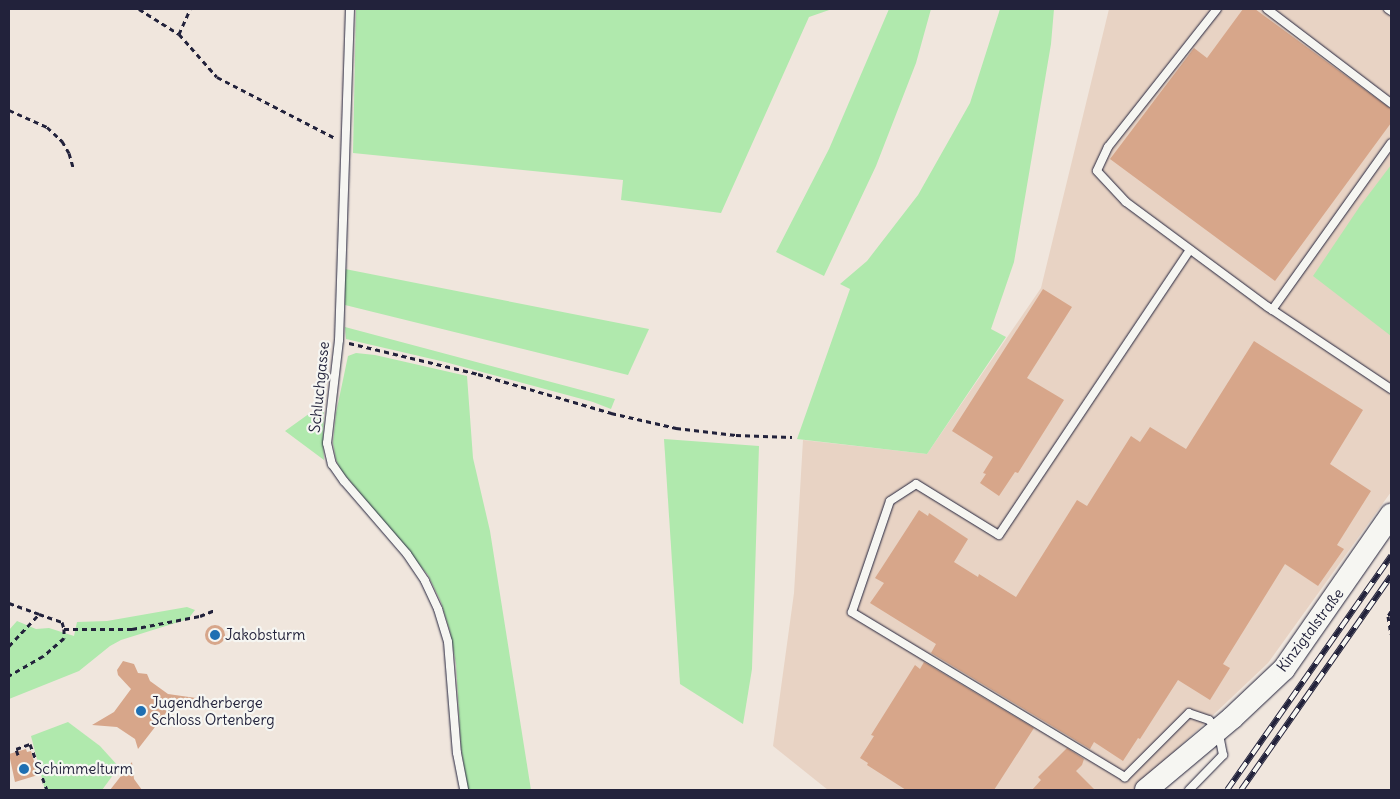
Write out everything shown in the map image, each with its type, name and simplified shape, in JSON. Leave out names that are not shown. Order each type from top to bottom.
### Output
[{"type":"main road","name":"Kinzigtalstraße","points":[[1146,790],[1218,730],[1284,669],[1391,515]]},
{"type":"lane","name":"Schluchgasse","points":[[350,9],[339,340],[327,443],[332,464],[344,481],[406,554],[425,581],[438,609],[448,642],[457,753],[464,790]]},
{"type":"lane","points":[[1216,9],[1108,147],[1097,171],[1126,202],[1190,250],[1272,310],[1391,390]]},
{"type":"lane","points":[[1267,9],[1391,103]]},
{"type":"lane","points":[[1272,310],[1391,142]]},
{"type":"lane","points":[[1189,790],[1223,755],[1218,730],[1209,720],[1189,714],[1125,777],[852,612],[890,501],[916,484],[999,535],[1190,250]]},
{"type":"path","points":[[139,9],[179,34],[217,77],[345,143]]},
{"type":"path","points":[[179,34],[190,9]]},
{"type":"path","points":[[9,110],[48,127],[62,141],[69,153],[73,168]]},
{"type":"path","points":[[339,340],[478,374],[611,412],[676,428],[736,435],[792,437]]},
{"type":"path","points":[[9,603],[62,622],[64,629],[64,638],[43,656],[9,676]]},
{"type":"path","points":[[64,629],[132,629],[200,616],[215,610]]},
{"type":"path","points":[[1391,611],[1388,616],[1391,634]]},
{"type":"path","points":[[9,646],[40,614]]},
{"type":"path","points":[[18,755],[16,750],[30,744],[47,790]]},
{"type":"shaded area","points":[[1109,9],[1391,9],[1391,492],[1268,663],[1134,790],[828,790],[773,746],[794,593],[803,440],[927,454],[1041,288]]},
{"type":"green space","points":[[356,9],[832,9],[809,17],[721,213],[621,200],[623,180],[353,153]]},
{"type":"green space","points":[[889,9],[931,9],[916,63],[876,166],[824,276],[776,252],[829,149]]},
{"type":"green space","points":[[1000,9],[1054,9],[1051,44],[1014,262],[991,329],[1006,337],[927,454],[797,439],[850,289],[840,284],[867,261],[918,195],[970,103]]},
{"type":"green space","points":[[1391,165],[1391,336],[1313,276],[1360,206]]},
{"type":"green space","points":[[345,269],[649,329],[628,375],[345,305]]},
{"type":"green space","points":[[345,327],[615,399],[611,409],[593,402],[445,362],[346,339]]},
{"type":"green space","points":[[356,353],[375,355],[467,376],[473,458],[490,531],[531,790],[468,790],[461,747],[456,664],[450,631],[441,602],[428,575],[340,469],[336,459],[333,443],[336,413],[348,356]]},
{"type":"green space","points":[[324,403],[323,442],[324,460],[285,431]]},
{"type":"green space","points":[[664,439],[759,446],[752,669],[743,724],[680,684]]},
{"type":"green space","points":[[187,607],[195,610],[188,619],[121,640],[110,646],[79,671],[9,699],[9,630],[17,621],[36,629],[49,628],[74,636],[77,622],[107,621]]},
{"type":"green space","points":[[68,722],[100,746],[119,767],[102,790],[45,790],[31,736]]},
{"type":"building","points":[[1243,9],[1255,9],[1391,109],[1391,123],[1275,281],[1110,159],[1194,48],[1207,58]]},
{"type":"building","points":[[1043,289],[1072,307],[1027,378],[1064,400],[1018,473],[1015,472],[999,496],[980,483],[986,474],[983,473],[993,457],[952,431]]},
{"type":"building","points":[[1254,341],[1363,410],[1330,464],[1371,491],[1337,545],[1344,549],[1318,586],[1285,564],[1223,664],[1230,668],[1210,700],[1178,680],[1140,739],[1138,738],[1123,761],[1094,742],[1090,749],[931,653],[936,644],[870,603],[884,583],[875,578],[919,510],[928,516],[929,513],[968,539],[954,562],[978,577],[979,574],[1016,597],[1077,500],[1087,506],[1131,436],[1140,442],[1150,427],[1186,449]]},
{"type":"building","name":"Jakobsturm","points":[[215,625],[222,628],[225,635],[222,642],[215,645],[208,642],[205,635],[208,628]]},
{"type":"building","name":"Jugendherberge Schloss Ortenberg","points":[[123,661],[134,664],[138,673],[147,674],[150,681],[168,694],[196,698],[169,709],[138,749],[135,739],[117,727],[92,725],[114,712],[131,689],[118,675],[117,670]]},
{"type":"building","points":[[924,662],[1034,728],[994,790],[906,790],[867,765],[868,763],[860,758],[874,736],[871,735],[915,665],[920,669]]},
{"type":"building","points":[[1067,748],[1084,759],[1082,765],[1076,771],[1095,790],[1032,790],[1041,780],[1038,777]]},
{"type":"building","name":"Schimmelturm","points":[[26,749],[27,752],[31,751],[38,775],[15,782],[9,754]]},
{"type":"building","points":[[132,762],[134,779],[142,790],[110,790]]},
{"type":"railway","points":[[1227,790],[1391,556]]},
{"type":"railway","points":[[1241,790],[1391,576]]},
{"type":"place","name":"Jakobsturm","points":[[215,635]]},
{"type":"place","name":"Jugendherberge Schloss Ortenberg","points":[[141,711]]},
{"type":"place","name":"Schimmelturm","points":[[24,769]]}]
